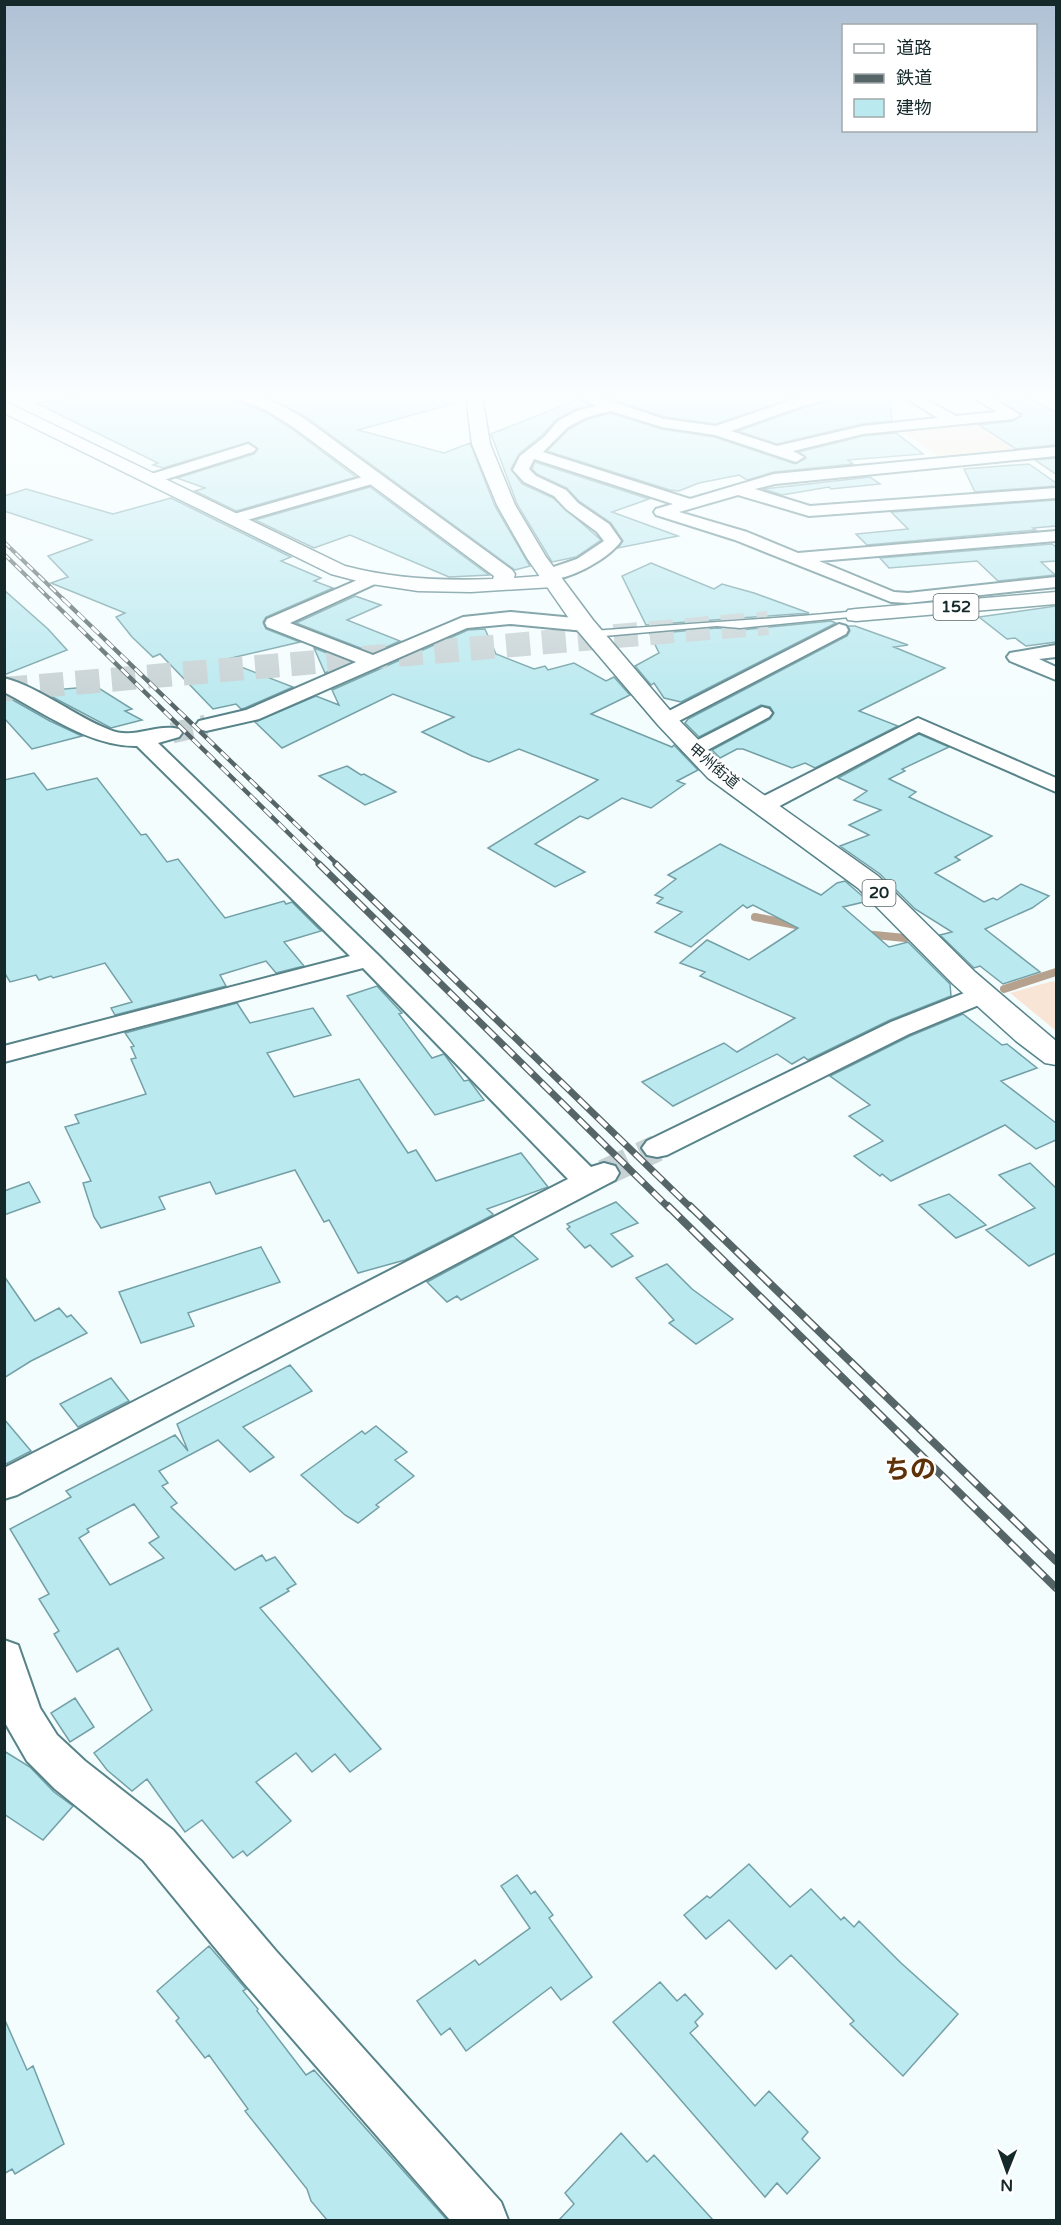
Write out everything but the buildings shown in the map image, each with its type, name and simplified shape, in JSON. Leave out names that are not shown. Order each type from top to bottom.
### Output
[{"type":"main road","points":[[193,500],[338,570],[369,580],[471,588],[550,578]]},
{"type":"main road","points":[[403,500],[505,574],[502,585]]},
{"type":"main road","name":"甲州街道","points":[[504,500],[550,578],[589,630],[693,750],[717,773],[868,882],[982,994],[1053,1050]]},
{"type":"main road","name":"152","points":[[847,620],[1056,598]]},
{"type":"street","points":[[232,519],[298,500]]},
{"type":"street","points":[[550,578],[604,551],[613,541],[603,528],[566,500]]},
{"type":"street","points":[[678,500],[688,503]]},
{"type":"street","points":[[699,500],[662,512],[741,536],[891,597],[908,598],[1056,582]]},
{"type":"street","points":[[772,500],[809,511],[961,500]]},
{"type":"street","points":[[875,506],[918,547]]},
{"type":"street","points":[[793,559],[1056,536]]},
{"type":"street","points":[[369,580],[274,623],[372,662]]},
{"type":"street","points":[[206,725],[252,715],[463,623],[478,620],[527,618],[589,630]]},
{"type":"street","points":[[666,720],[847,620]]},
{"type":"street","points":[[1056,651],[1017,657],[1056,674]]},
{"type":"street","points":[[4,684],[115,739],[143,740],[172,733]]},
{"type":"street","points":[[693,750],[762,713]]},
{"type":"street","points":[[764,805],[918,723],[1056,786]]},
{"type":"street","points":[[4,1485],[596,1177],[143,740]]},
{"type":"street","points":[[4,1054],[368,959]]},
{"type":"street","points":[[657,1148],[900,1028],[982,994]]},
{"type":"street","points":[[4,1658],[22,1715],[42,1748],[70,1775],[158,1845],[260,1967],[483,2220]]},
{"type":"lane","points":[[589,630],[717,622],[740,625],[847,620]]},
{"type":"shaded area","points":[[1053,981],[1056,983],[1055,1030],[1010,993]]},
{"type":"waterway","points":[[755,917],[801,926]]},
{"type":"waterway","points":[[864,934],[905,938]]},
{"type":"waterway","points":[[1004,989],[1056,972]]},
{"type":"tunnel","points":[[4,689],[768,623]]},
{"type":"tunnel","points":[[172,733],[206,725]]},
{"type":"tunnel","points":[[604,1173],[657,1148]]},
{"type":"railway","points":[[4,542],[65,601]]},
{"type":"railway","points":[[4,554],[52,601]]},
{"type":"railway","points":[[50,599],[321,865]]},
{"type":"railway","points":[[63,599],[338,865]]},
{"type":"railway","points":[[319,864],[669,1208]]},
{"type":"railway","points":[[336,864],[691,1208]]},
{"type":"railway","points":[[668,1206],[1056,1588]]},
{"type":"railway","points":[[690,1206],[1056,1561]]},
{"type":"district","name":"ちの","points":[[910,1469]]}]
